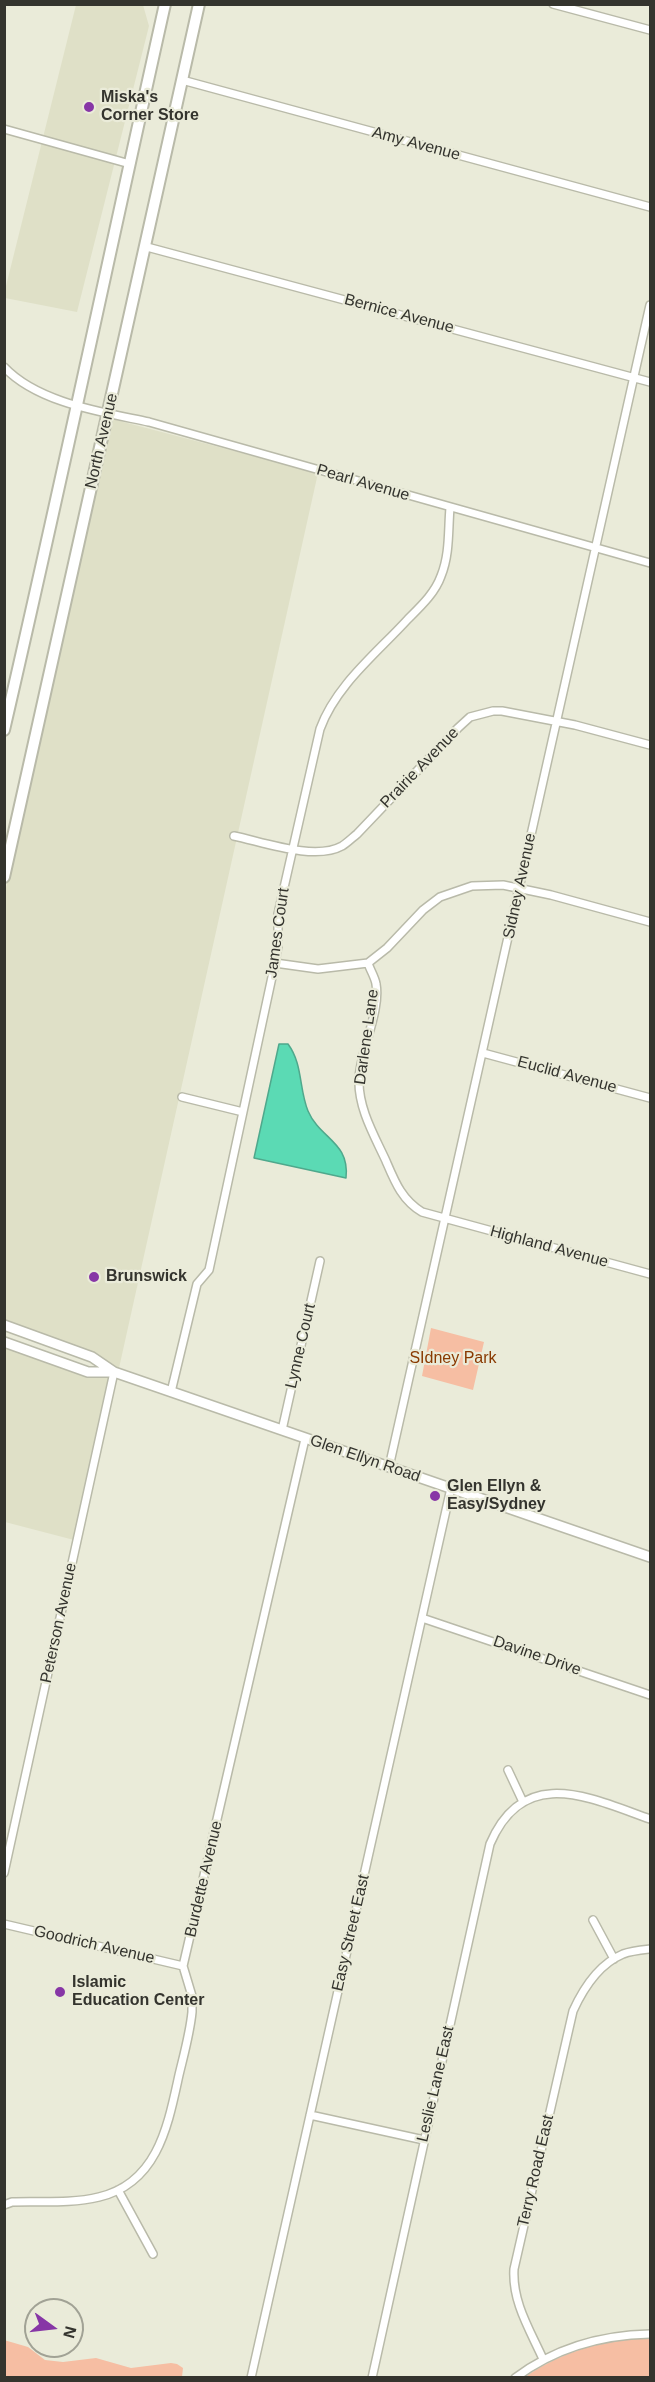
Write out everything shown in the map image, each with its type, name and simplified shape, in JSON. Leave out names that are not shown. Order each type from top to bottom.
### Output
[{"type":"main road","name":"North Avenue","points":[[4,730],[41,575],[76,405],[165,4]]},
{"type":"main road","name":"North Avenue","points":[[4,877],[147,247],[196,5]]},
{"type":"street","points":[[553,4],[651,30]]},
{"type":"street","name":"Amy Avenue","points":[[182,80],[651,207]]},
{"type":"street","points":[[4,129],[130,164]]},
{"type":"street","name":"Bernice Avenue","points":[[147,247],[651,382]]},
{"type":"street","name":"Sidney Avenue","points":[[389,1467],[447,1220],[555,721],[597,549],[651,305]]},
{"type":"street","name":"Pearl Avenue","points":[[4,367],[30,388],[76,405],[149,422],[651,563]]},
{"type":"street","name":"James Court","points":[[171,1392],[197,1284],[209,1270],[275,963],[278,914],[326,714],[345,686],[423,604],[438,584],[447,555],[450,508]]},
{"type":"street","name":"Prairie Avenue","points":[[234,836],[313,852],[341,847],[357,834],[470,717],[493,711],[555,721],[651,745]]},
{"type":"street","points":[[275,963],[318,969],[368,963],[387,948],[423,910],[440,897],[472,886],[496,885],[551,895],[651,922]]},
{"type":"street","name":"Darlene Lane","points":[[368,963],[376,984],[376,1000],[359,1077],[364,1113],[401,1194],[412,1206],[422,1212],[447,1220]]},
{"type":"street","name":"Euclid Avenue","points":[[483,1053],[651,1098]]},
{"type":"street","points":[[182,1097],[243,1112]]},
{"type":"street","name":"Highland Avenue","points":[[447,1220],[651,1274]]},
{"type":"street","name":"Lynne Court","points":[[282,1430],[320,1261]]},
{"type":"street","name":"Glen Ellyn Road","points":[[4,1325],[92,1357],[114,1372],[651,1557]]},
{"type":"street","name":"Glen Ellyn Road","points":[[4,1342],[88,1372],[114,1372]]},
{"type":"street","name":"Peterson Avenue","points":[[4,1873],[114,1372]]},
{"type":"street","name":"Burdette Avenue","points":[[4,2205],[12,2202],[82,2200],[118,2190],[132,2181],[150,2162],[167,2128],[192,2012],[192,1996],[183,1966],[305,1439]]},
{"type":"street","name":"Easy Street East","points":[[251,2378],[451,1488]]},
{"type":"street","name":"Davine Drive","points":[[422,1618],[651,1695]]},
{"type":"street","points":[[508,1770],[523,1802],[546,1794],[567,1792],[651,1819]]},
{"type":"street","name":"Leslie Lane East","points":[[372,2378],[490,1844],[507,1815],[523,1802]]},
{"type":"street","points":[[593,1920],[614,1959],[625,1953],[651,1948]]},
{"type":"street","name":"Goodrich Avenue","points":[[4,1924],[183,1966]]},
{"type":"street","name":"Terry Road East","points":[[543,2359],[515,2293],[516,2258],[573,2011],[589,1983],[614,1959]]},
{"type":"street","points":[[310,2115],[424,2140]]},
{"type":"street","points":[[118,2190],[153,2254]]},
{"type":"street","points":[[514,2378],[543,2359],[597,2339],[628,2334],[651,2334]]},
{"type":"shaded area","points":[[76,5],[143,5],[149,26],[77,312],[5,298],[5,290]]},
{"type":"shaded area","points":[[112,419],[318,473],[119,1368],[5,1322],[5,892]]},
{"type":"shaded area","points":[[279,1044],[288,1044],[293,1052],[299,1068],[308,1111],[313,1120],[339,1148],[346,1166],[346,1178],[254,1158]]},
{"type":"shaded area","points":[[4,1344],[111,1375],[74,1540],[5,1522]]},
{"type":"green space","name":"SIdney Park","points":[[431,1328],[484,1342],[473,1390],[422,1376]]},
{"type":"green space","points":[[626,2337],[650,2337],[650,2377],[524,2378],[548,2363],[573,2352]]},
{"type":"green space","points":[[4,2340],[24,2346],[24,2358],[42,2358],[63,2362],[96,2358],[131,2368],[171,2363],[183,2368],[182,2377],[5,2377]]},
{"type":"place","name":"Miska's Corner Store","points":[[89,107]]},
{"type":"place","name":"Brunswick","points":[[94,1277]]},
{"type":"place","name":"Glen Ellyn & Easy/Sydney","points":[[435,1496]]},
{"type":"place","name":"Islamic Education Center","points":[[60,1992]]}]
